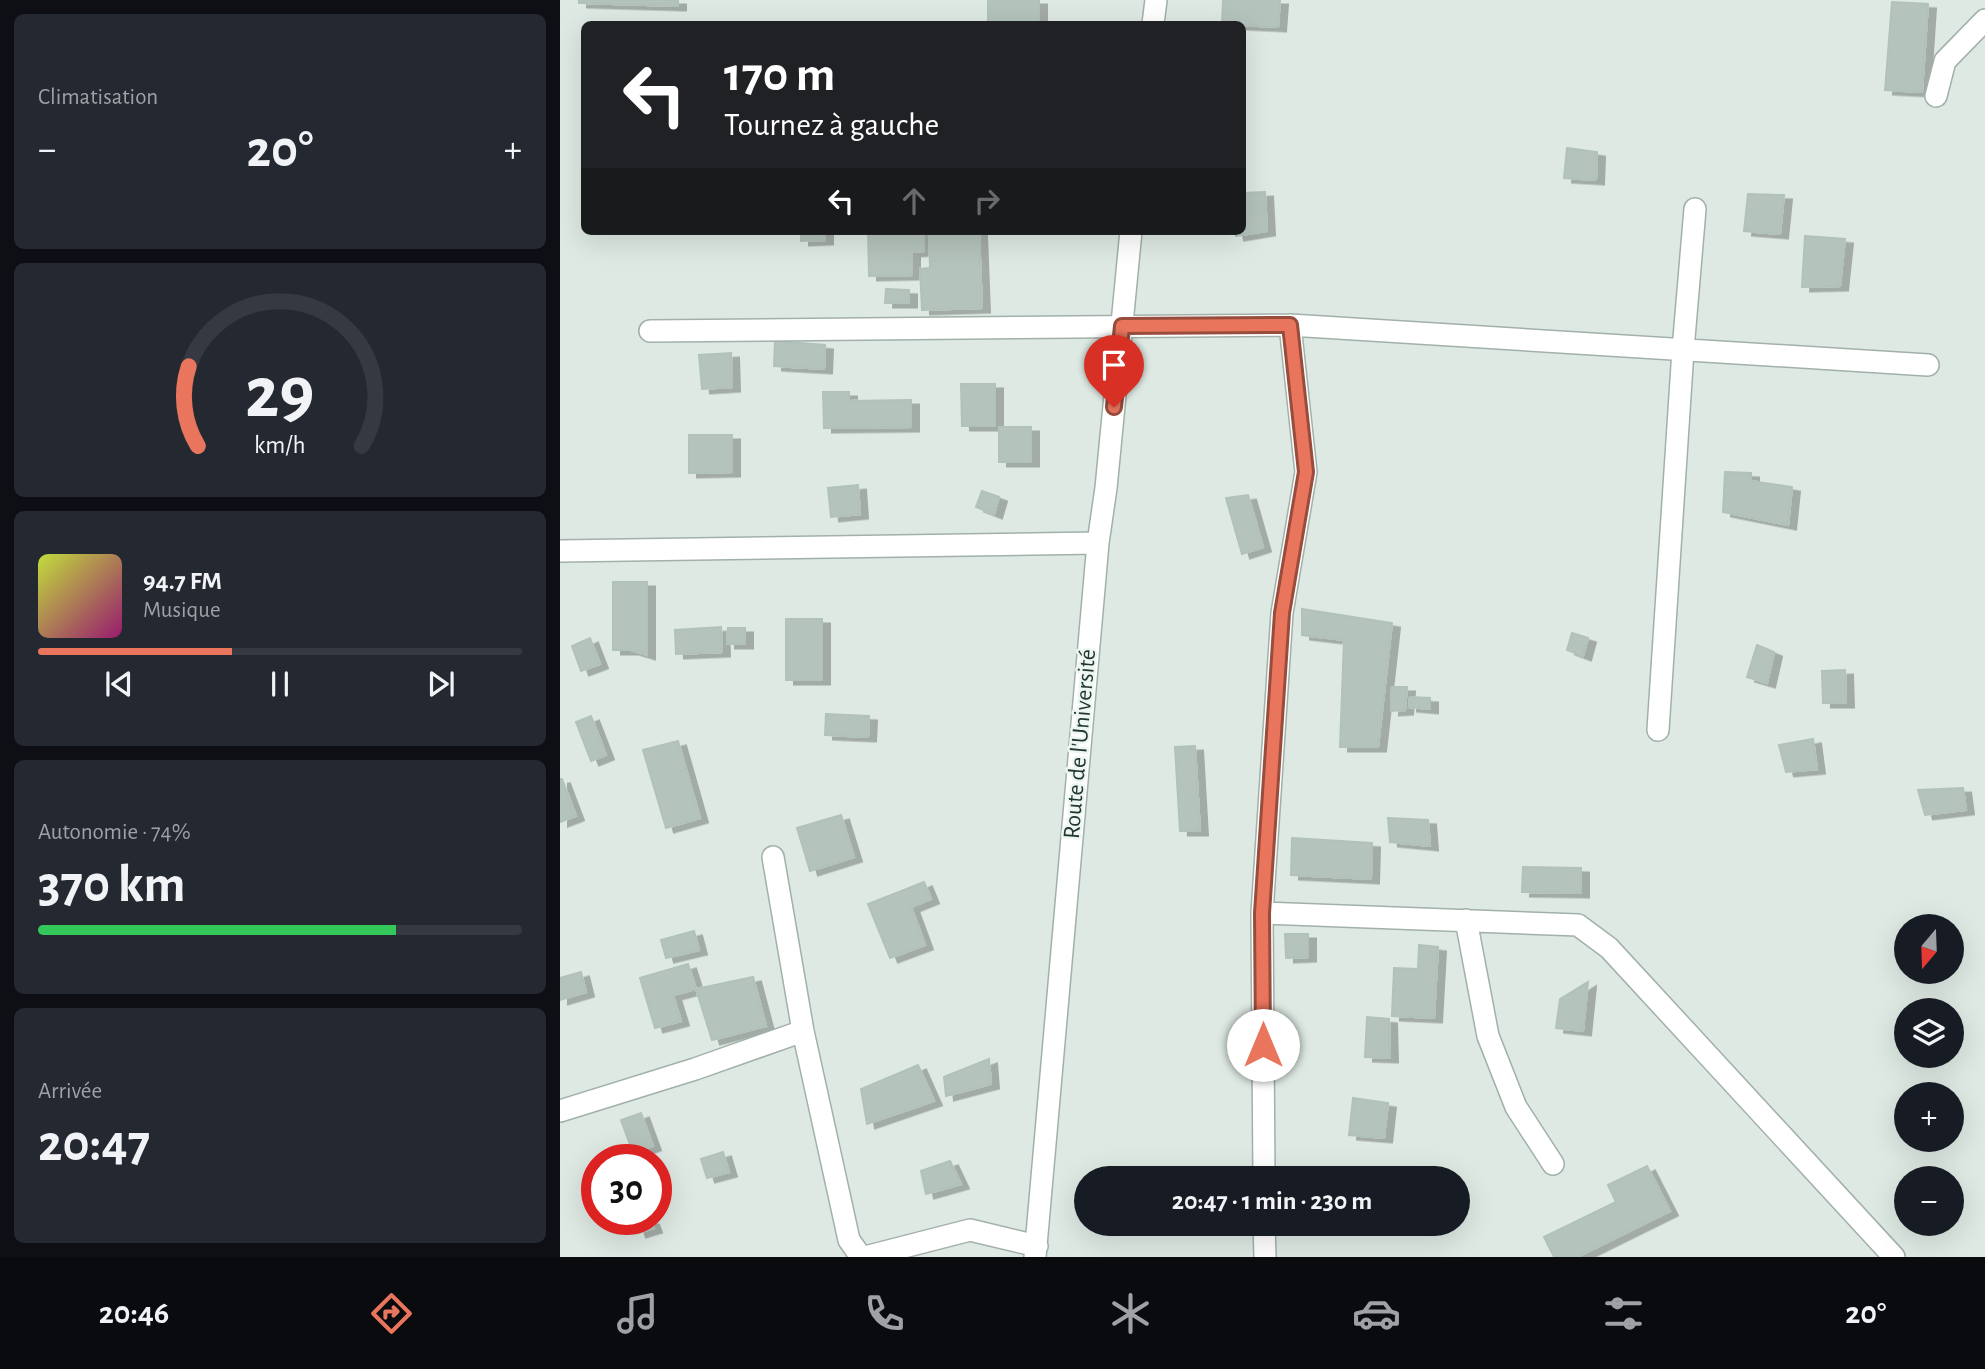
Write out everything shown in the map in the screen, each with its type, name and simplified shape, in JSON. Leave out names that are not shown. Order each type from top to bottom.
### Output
[{"type":"street","points":[[1153,21],[1156,0]]},
{"type":"street","points":[[1936,96],[1945,61],[1985,20]]},
{"type":"street","points":[[1658,730],[1695,209]]},
{"type":"street","name":"Route de l'Université","points":[[1036,1252],[1098,543],[1106,488],[1131,235]]},
{"type":"street","points":[[1264,1166],[1262,913],[1282,613],[1306,472],[1290,325]]},
{"type":"street","points":[[650,331],[1290,325],[1928,365]]},
{"type":"street","points":[[560,551],[1098,543]]},
{"type":"street","points":[[773,857],[803,1031],[849,1240],[863,1257],[970,1230],[1036,1252]]},
{"type":"street","points":[[1262,913],[1578,925],[1609,948],[1894,1257]]},
{"type":"street","points":[[1466,920],[1488,1036],[1516,1107],[1553,1164]]},
{"type":"street","points":[[560,1111],[695,1069],[803,1031]]},
{"type":"street","points":[[1264,1236],[1265,1257]]},
{"type":"building","points":[[579,0],[678,0],[678,6],[579,3]]},
{"type":"building","points":[[988,0],[1039,0],[1039,21],[988,21]]},
{"type":"building","points":[[1223,0],[1280,0],[1278,27],[1246,25],[1246,21],[1222,21]]},
{"type":"building","points":[[1892,2],[1928,4],[1922,92],[1885,90]]},
{"type":"building","points":[[1567,148],[1597,152],[1596,180],[1564,178]]},
{"type":"building","points":[[1265,192],[1267,231],[1246,234],[1246,193]]},
{"type":"building","points":[[1748,194],[1784,195],[1780,234],[1744,231]]},
{"type":"building","points":[[801,235],[825,235],[825,240],[801,241]]},
{"type":"building","points":[[868,235],[924,235],[924,251],[912,252],[912,275],[869,276]]},
{"type":"building","points":[[929,235],[979,235],[982,308],[922,310],[920,269],[930,268]]},
{"type":"building","points":[[1805,236],[1845,239],[1840,286],[1802,287]]},
{"type":"building","points":[[886,289],[909,290],[909,303],[885,303]]},
{"type":"building","points":[[775,341],[825,345],[824,369],[774,366]]},
{"type":"building","points":[[731,353],[732,387],[702,389],[699,355]]},
{"type":"building","points":[[961,384],[995,384],[995,426],[962,426]]},
{"type":"building","points":[[823,392],[849,392],[849,401],[911,400],[911,427],[824,428]]},
{"type":"building","points":[[999,427],[1031,427],[1031,462],[999,462]]},
{"type":"building","points":[[689,435],[732,435],[732,472],[689,473]]},
{"type":"building","points":[[1725,472],[1751,473],[1751,481],[1792,487],[1788,525],[1723,512]]},
{"type":"building","points":[[858,485],[860,514],[831,517],[828,488]]},
{"type":"building","points":[[982,491],[999,497],[994,514],[976,507]]},
{"type":"building","points":[[1248,495],[1263,547],[1242,554],[1226,498]]},
{"type":"building","points":[[613,582],[647,582],[647,655],[631,650],[613,650]]},
{"type":"building","points":[[1302,609],[1392,623],[1378,747],[1340,747],[1344,640],[1302,635]]},
{"type":"building","points":[[786,619],[822,619],[822,680],[786,680]]},
{"type":"building","points":[[721,627],[722,652],[676,654],[675,630]]},
{"type":"building","points":[[728,628],[745,628],[745,644],[727,644]]},
{"type":"building","points":[[1572,633],[1588,638],[1583,656],[1567,650]]},
{"type":"building","points":[[590,638],[600,664],[581,671],[572,646]]},
{"type":"building","points":[[1757,645],[1774,652],[1767,683],[1747,677]]},
{"type":"building","points":[[1845,670],[1846,703],[1823,703],[1822,671]]},
{"type":"building","points":[[1392,687],[1407,687],[1405,710],[1391,711]]},
{"type":"building","points":[[1410,697],[1430,698],[1430,709],[1409,707]]},
{"type":"building","points":[[826,714],[869,716],[868,737],[825,735]]},
{"type":"building","points":[[591,716],[606,755],[591,761],[576,722]]},
{"type":"building","points":[[1813,739],[1817,769],[1786,772],[1779,745]]},
{"type":"building","points":[[678,741],[700,818],[666,828],[643,750]]},
{"type":"building","points":[[1195,746],[1200,831],[1180,831],[1175,747]]},
{"type":"building","points":[[560,779],[576,816],[560,822]]},
{"type":"building","points":[[1963,788],[1966,810],[1925,815],[1918,790]]},
{"type":"building","points":[[841,815],[854,857],[810,871],[797,828]]},
{"type":"building","points":[[1388,818],[1428,820],[1430,846],[1390,842]]},
{"type":"building","points":[[1292,838],[1372,843],[1371,879],[1291,875]]},
{"type":"building","points":[[1523,867],[1581,868],[1581,893],[1522,892]]},
{"type":"building","points":[[924,882],[931,899],[911,907],[925,945],[890,958],[868,904]]},
{"type":"building","points":[[694,931],[699,950],[666,958],[661,940]]},
{"type":"building","points":[[1285,934],[1308,934],[1308,957],[1286,958]]},
{"type":"building","points":[[1419,945],[1438,947],[1434,1018],[1392,1016],[1394,968],[1418,969]]},
{"type":"building","points":[[688,964],[696,989],[673,995],[681,1021],[655,1028],[640,978]]},
{"type":"building","points":[[581,972],[586,992],[560,1000],[560,978]]},
{"type":"building","points":[[753,977],[766,1026],[712,1040],[696,989]]},
{"type":"building","points":[[1588,982],[1583,1031],[1556,1028],[1560,999]]},
{"type":"building","points":[[1367,1017],[1389,1019],[1390,1058],[1365,1057]]},
{"type":"building","points":[[989,1059],[991,1084],[946,1096],[944,1077]]},
{"type":"building","points":[[918,1065],[934,1101],[867,1124],[861,1089]]},
{"type":"building","points":[[1353,1098],[1388,1103],[1384,1138],[1349,1135]]},
{"type":"building","points":[[641,1113],[652,1144],[630,1144],[621,1120]]},
{"type":"building","points":[[723,1152],[729,1172],[707,1178],[701,1159]]},
{"type":"building","points":[[950,1161],[961,1184],[926,1194],[921,1171]]},
{"type":"building","points":[[1647,1166],[1670,1211],[1577,1257],[1554,1257],[1544,1237],[1616,1202],[1608,1185]]},
{"type":"route","points":[[1114,407],[1122,326],[1290,325],[1306,472],[1282,613],[1262,913],[1263,1045]]}]
